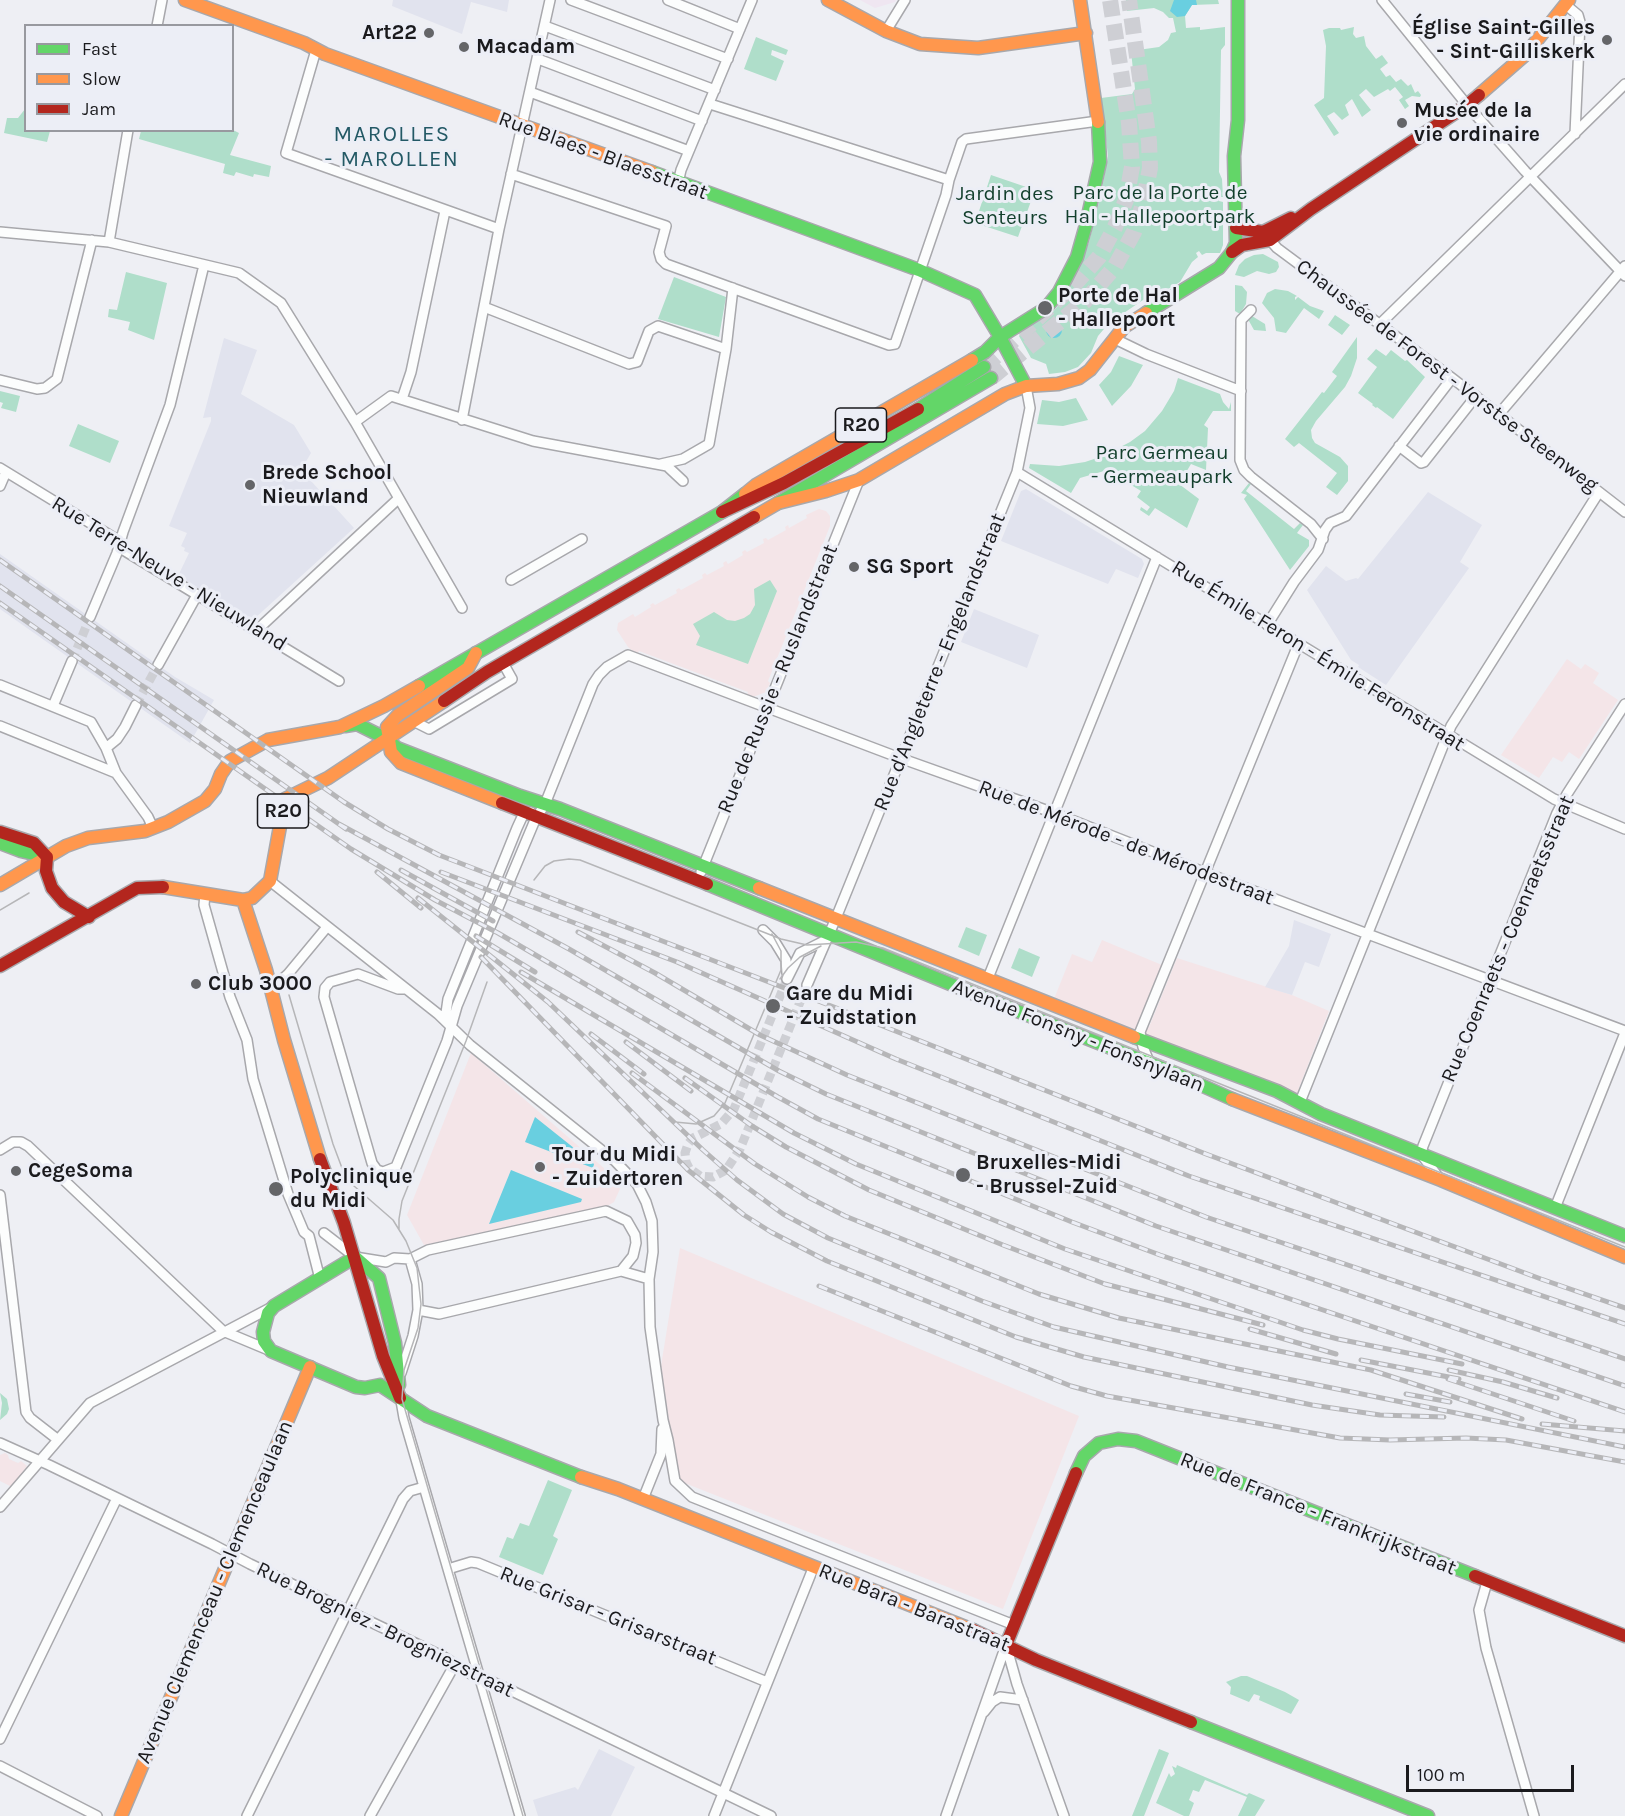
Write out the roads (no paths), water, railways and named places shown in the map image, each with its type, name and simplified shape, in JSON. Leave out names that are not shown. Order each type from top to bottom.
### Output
[{"type":"main road","name":"Rue Blaes - Blaesstraat","points":[[185,0],[919,270],[975,295],[1026,386]]},
{"type":"main road","points":[[828,0],[886,31],[920,44],[978,48],[1086,33]]},
{"type":"main road","points":[[1000,337],[1053,301],[1077,257],[1086,225],[1100,162],[1098,121],[1080,0]]},
{"type":"main road","points":[[778,503],[859,480],[1005,394],[1026,386],[1058,384],[1079,378],[1090,370],[1124,327],[1220,268],[1236,243],[1234,156],[1238,120],[1239,0]]},
{"type":"main road","points":[[1232,252],[1242,245],[1270,240],[1311,209],[1467,105],[1526,54],[1568,3]]},
{"type":"main road","points":[[1236,228],[1263,232],[1311,209]]},
{"type":"main road","points":[[1270,240],[1269,233],[1275,226]]},
{"type":"main road","name":"R20","points":[[722,512],[756,485],[985,352],[1000,337]]},
{"type":"main road","name":"R20","points":[[0,885],[66,846],[88,838],[128,834],[153,828],[205,801],[215,789],[230,761],[268,740],[340,727],[384,705],[722,512],[784,483],[988,373],[968,393],[503,663],[328,778],[285,799],[270,881]]},
{"type":"main road","name":"R20","points":[[387,739],[387,727],[398,716],[468,668],[477,651]]},
{"type":"main road","points":[[340,727],[357,724],[387,739],[397,748],[536,811]]},
{"type":"main road","points":[[387,739],[391,752],[401,763],[536,811]]},
{"type":"main road","name":"Avenue Fonsny - Fonsnylaan","points":[[536,811],[704,867],[836,918],[1196,1062],[1218,1068],[1299,1102],[1321,1114],[1625,1236]]},
{"type":"main road","name":"Avenue Fonsny - Fonsnylaan","points":[[536,811],[827,937],[1441,1180],[1625,1257]]},
{"type":"main road","points":[[0,832],[34,843],[47,857],[46,871],[52,888],[64,902],[90,916]]},
{"type":"main road","points":[[0,843],[47,857]]},
{"type":"main road","points":[[0,966],[137,888],[164,887],[248,899],[270,881]]},
{"type":"main road","points":[[248,899],[270,990],[315,1147],[355,1257],[383,1356],[400,1398]]},
{"type":"main road","points":[[271,1351],[264,1341],[263,1332],[268,1313],[274,1306],[355,1257]]},
{"type":"main road","points":[[355,1257],[379,1278],[395,1343],[400,1398]]},
{"type":"main road","name":"Rue Bara - Barastraat","points":[[271,1351],[365,1389],[380,1385],[427,1416],[814,1566],[1047,1664],[1428,1816]]},
{"type":"main road","name":"Avenue Clemenceau - Clemenceaulaan","points":[[121,1816],[310,1367]]},
{"type":"main road","name":"Rue de France - Frankrijkstraat","points":[[1006,1645],[1054,1525],[1086,1453],[1099,1443],[1118,1438],[1136,1441],[1625,1636]]},
{"type":"street","points":[[157,24],[162,0]]},
{"type":"street","points":[[462,420],[499,229],[550,0]]},
{"type":"street","points":[[571,0],[728,59]]},
{"type":"street","points":[[668,0],[740,29]]},
{"type":"street","points":[[678,183],[681,170],[753,0]]},
{"type":"street","points":[[886,31],[905,0]]},
{"type":"street","points":[[1382,0],[1530,178],[1624,271],[1499,414]]},
{"type":"street","points":[[1568,3],[1578,15],[1580,22],[1575,134]]},
{"type":"street","points":[[545,26],[715,90]]},
{"type":"street","points":[[316,50],[286,153],[499,229]]},
{"type":"street","points":[[538,59],[702,120]]},
{"type":"street","points":[[1380,324],[1625,84]]},
{"type":"street","points":[[530,92],[689,151]]},
{"type":"street","points":[[710,104],[948,180]]},
{"type":"street","points":[[511,174],[666,226],[660,247],[663,262],[890,345],[895,344],[962,142],[966,139],[1098,121]]},
{"type":"street","points":[[109,242],[128,132]]},
{"type":"street","points":[[402,399],[411,372],[445,211]]},
{"type":"street","points":[[0,232],[109,242],[239,273],[249,278],[285,307],[355,422],[462,608]]},
{"type":"street","points":[[0,380],[37,389],[48,387],[57,379],[61,372],[92,240]]},
{"type":"street","name":"Chaussée de Forest - Vorstse Steenweg","points":[[1270,240],[1277,248],[1476,396],[1625,512]]},
{"type":"street","points":[[90,617],[120,543],[170,405],[204,265]]},
{"type":"street","points":[[662,464],[683,459],[709,444],[726,349],[733,288]]},
{"type":"street","points":[[484,307],[628,364],[638,362],[649,331],[658,326],[726,349]]},
{"type":"street","points":[[1251,310],[1241,320],[1240,460],[1244,471],[1311,524],[1323,539]]},
{"type":"street","points":[[1115,339],[1146,354],[1241,390]]},
{"type":"street","points":[[1267,625],[1294,582],[1318,550],[1330,523],[1346,516],[1452,378]]},
{"type":"street","name":"Rue d'Angleterre - Engelandstraat","points":[[807,985],[1017,472],[1030,408],[1026,386]]},
{"type":"street","points":[[355,422],[391,396],[533,441],[662,464],[683,481]]},
{"type":"street","points":[[1399,446],[1421,463],[1424,462],[1476,396]]},
{"type":"street","points":[[0,486],[3,470]]},
{"type":"street","name":"Rue Terre-Neuve - Nieuwland","points":[[3,470],[120,543],[125,551],[339,681]]},
{"type":"street","name":"Rue Émile Feron - Émile Feronstraat","points":[[1017,472],[1298,645],[1562,803],[1625,829]]},
{"type":"street","name":"Rue de Russie - Ruslandstraat","points":[[698,880],[859,480]]},
{"type":"street","points":[[1299,1102],[1447,735],[1599,492]]},
{"type":"street","points":[[257,630],[398,499]]},
{"type":"street","points":[[511,580],[582,540]]},
{"type":"street","points":[[988,978],[1157,557]]},
{"type":"street","points":[[584,590],[595,609]]},
{"type":"street","points":[[158,665],[197,595]]},
{"type":"street","points":[[1150,1064],[1140,1040],[1140,1032],[1298,645]]},
{"type":"street","name":"Rue de Mérode - de Mérodestraat","points":[[536,811],[598,675],[628,655],[900,758],[1054,813],[1625,1032]]},
{"type":"street","points":[[53,706],[72,661]]},
{"type":"street","points":[[413,721],[429,729],[512,679],[503,663]]},
{"type":"street","points":[[0,685],[91,722],[106,748],[116,773],[148,817],[153,828]]},
{"type":"street","name":"Rue Coenraets - Coenraetsstraat","points":[[1421,1154],[1562,803],[1625,704]]},
{"type":"street","points":[[106,748],[117,739],[136,705]]},
{"type":"street","points":[[0,726],[116,773]]},
{"type":"street","points":[[450,1026],[446,1013],[448,999],[520,822],[536,811]]},
{"type":"street","points":[[405,988],[398,989],[358,974],[330,982],[325,988],[324,997],[372,1163],[376,1170],[383,1172],[396,1167],[447,1041],[457,1006],[536,811]]},
{"type":"street","points":[[508,850],[520,855]]},
{"type":"street","points":[[270,881],[438,1014],[615,1161],[642,1193],[652,1221],[653,1252],[649,1279],[650,1327],[663,1420],[675,1481],[692,1497],[1014,1625]]},
{"type":"street","points":[[205,894],[204,905],[230,997],[247,1040],[253,1079],[288,1194],[304,1232],[309,1236],[320,1279]]},
{"type":"street","points":[[270,990],[288,974],[327,927]]},
{"type":"street","points":[[763,930],[775,942],[786,960],[787,979],[800,946],[799,940]]},
{"type":"street","points":[[795,961],[800,953],[827,937]]},
{"type":"street","points":[[1555,1208],[1625,1032]]},
{"type":"street","points":[[1,1148],[13,1142],[21,1142],[28,1146],[223,1331],[271,1351]]},
{"type":"street","points":[[1421,1154],[1441,1180]]},
{"type":"street","points":[[0,1195],[26,1412],[30,1418],[57,1439]]},
{"type":"street","points":[[324,1233],[355,1257],[386,1262],[394,1258],[411,1258],[428,1250],[606,1211],[627,1221],[635,1236],[633,1256],[621,1271]]},
{"type":"street","points":[[411,1258],[417,1284],[418,1310],[413,1336],[400,1375],[400,1398],[520,1816]]},
{"type":"street","points":[[418,1310],[439,1314],[621,1271],[649,1279]]},
{"type":"street","points":[[0,1507],[90,1403],[274,1306]]},
{"type":"street","points":[[643,1499],[661,1454],[663,1420]]},
{"type":"street","name":"Rue Brogniez - Brogniezstraat","points":[[0,1443],[348,1611],[455,1664],[474,1676],[771,1816]]},
{"type":"street","points":[[247,1816],[403,1499],[410,1491],[424,1487]]},
{"type":"street","points":[[0,1739],[117,1498]]},
{"type":"street","name":"Rue Grisar - Grisarstraat","points":[[448,1569],[471,1562],[478,1563],[767,1682]]},
{"type":"street","points":[[714,1816],[814,1566]]},
{"type":"street","points":[[1486,1582],[1479,1610],[1486,1648],[1534,1816]]},
{"type":"street","points":[[1006,1645],[1064,1816]]},
{"type":"street","points":[[946,1816],[1006,1645]]},
{"type":"street","points":[[369,1816],[455,1664]]},
{"type":"street","points":[[983,1713],[992,1702],[1000,1697],[1023,1700]]},
{"type":"street","points":[[0,1766],[97,1816]]},
{"type":"water","points":[[1174,0],[1196,0],[1197,5],[1192,5],[1185,16],[1177,17],[1170,11]]},
{"type":"water","points":[[1051,322],[1057,322],[1062,330],[1060,336],[1051,338],[1046,333],[1046,327]]},
{"type":"water","points":[[535,1117],[594,1164],[593,1168],[525,1142]]},
{"type":"water","points":[[511,1170],[582,1199],[581,1202],[489,1224]]},
{"type":"tunnel","points":[[984,367],[1074,285],[1099,257],[1126,200],[1132,167],[1129,123],[1110,0]]},
{"type":"tunnel","points":[[991,378],[1085,301],[1114,268],[1134,232],[1143,204],[1150,168],[1149,141],[1129,0]]},
{"type":"tunnel","points":[[72,661],[90,617]]},
{"type":"tunnel","points":[[136,705],[158,665]]},
{"type":"tunnel","points":[[787,979],[734,1109],[721,1124],[693,1138],[688,1144],[685,1153],[686,1162],[689,1168],[700,1176],[713,1177],[726,1170],[740,1149],[807,985]]},
{"type":"tram line","points":[[534,880],[545,866],[554,861],[580,860],[781,939],[807,945],[856,942],[883,948],[1625,1247]]},
{"type":"tram line","points":[[0,910],[29,893]]},
{"type":"tram line","points":[[661,1112],[675,1122],[696,1124],[714,1116],[725,1103],[781,970],[781,951],[772,934]]},
{"type":"tram line","points":[[780,979],[800,957],[821,946]]},
{"type":"tram line","points":[[399,1230],[402,1201],[487,982]]},
{"type":"tram line","points":[[289,995],[342,1168],[354,1186],[393,1220],[406,1241],[417,1268],[421,1304],[418,1328],[404,1370],[402,1399],[523,1816]]},
{"type":"railway","points":[[0,560],[344,802],[388,829],[439,855],[865,1019],[1206,1154],[1625,1308]]},
{"type":"railway","points":[[0,586],[346,829]]},
{"type":"railway","points":[[0,603],[351,849],[435,900],[498,933],[818,1119],[1072,1222],[1160,1255],[1625,1412]]},
{"type":"railway","points":[[339,824],[569,949],[779,1071],[826,1094],[1156,1226],[1625,1386]]},
{"type":"railway","points":[[401,870],[493,921]]},
{"type":"railway","points":[[377,872],[421,908]]},
{"type":"railway","points":[[441,872],[677,962],[896,1059],[1189,1176],[1625,1324]]},
{"type":"railway","points":[[418,898],[548,1002],[737,1180],[783,1214],[828,1238],[982,1301],[1054,1327],[1228,1367],[1625,1447]]},
{"type":"railway","points":[[578,932],[655,973],[760,1035],[847,1075],[1206,1217],[1625,1359]]},
{"type":"railway","points":[[476,936],[535,972]]},
{"type":"railway","points":[[481,957],[688,1170],[744,1215],[827,1261],[1016,1337],[1084,1357],[1312,1405],[1380,1415],[1444,1417]]},
{"type":"railway","points":[[521,972],[794,1133],[856,1164],[1065,1249],[1303,1330],[1462,1364]]},
{"type":"railway","points":[[591,1034],[644,1074]]},
{"type":"railway","points":[[626,1042],[691,1091]]},
{"type":"railway","points":[[632,1073],[755,1164],[808,1197],[845,1216],[1039,1294],[1119,1318],[1371,1370],[1522,1419]]},
{"type":"railway","points":[[685,1078],[752,1126],[786,1147],[869,1190],[1105,1284],[1263,1325]]},
{"type":"railway","points":[[819,1286],[1071,1386],[1107,1396],[1340,1438],[1506,1440],[1625,1462]]},
{"type":"railway","points":[[1250,1329],[1336,1354]]},
{"type":"railway","points":[[1361,1360],[1459,1379]]},
{"type":"railway","points":[[1449,1370],[1503,1382],[1557,1398]]},
{"type":"railway","points":[[1448,1379],[1574,1421]]},
{"type":"railway","points":[[1406,1394],[1450,1402]]},
{"type":"railway","points":[[1542,1424],[1625,1431]]},
{"type":"place","name":"Art22","points":[[429,33]]},
{"type":"place","name":"Église Saint-Gilles - Sint-Gilliskerk","points":[[1607,40]]},
{"type":"place","name":"Macadam","points":[[464,47]]},
{"type":"place","name":"Musée de la vie ordinaire","points":[[1402,123]]},
{"type":"place","name":"Porte de Hal - Hallepoort","points":[[1045,308]]},
{"type":"place","name":"Brede School Nieuwland","points":[[250,485]]},
{"type":"place","name":"SG Sport","points":[[854,567]]},
{"type":"place","name":"Club 3000","points":[[196,984]]},
{"type":"place","name":"Gare du Midi - Zuidstation","points":[[773,1006]]},
{"type":"place","name":"Tour du Midi - Zuidertoren","points":[[540,1167]]},
{"type":"place","name":"CegeSoma","points":[[16,1171]]},
{"type":"place","name":"Bruxelles-Midi - Brussel-Zuid","points":[[963,1175]]},
{"type":"place","name":"Polyclinique du Midi","points":[[276,1189]]},
{"type":"district","name":"MAROLLES - MAROLLEN","points":[[392,148]]},
{"type":"park label","name":"Parc de la Porte de Hal - Hallepoortpark","points":[[1160,205]]},
{"type":"park label","name":"Jardin des Senteurs","points":[[1005,206]]},
{"type":"park label","name":"Parc Germeau - Germeaupark","points":[[1162,465]]}]
